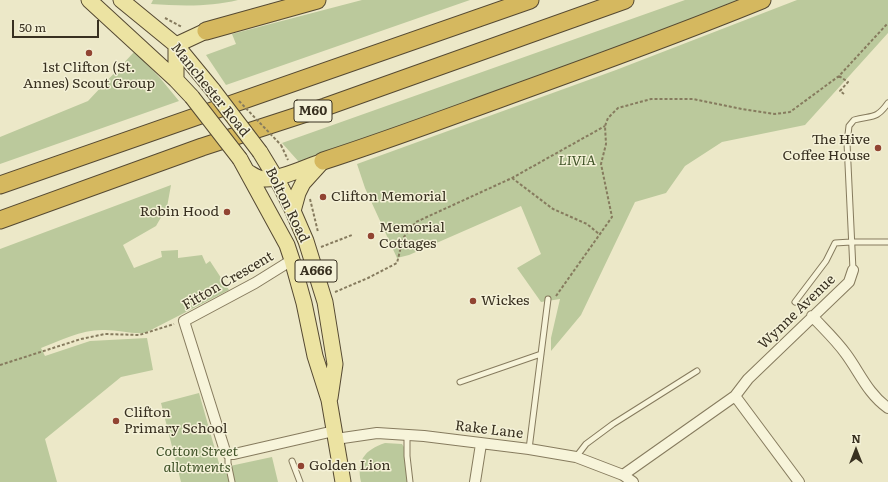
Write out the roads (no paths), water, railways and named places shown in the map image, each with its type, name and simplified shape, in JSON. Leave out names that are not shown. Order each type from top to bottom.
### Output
[{"type":"highway","points":[[206,31],[317,0]]},
{"type":"highway","name":"M60","points":[[0,185],[530,0]]},
{"type":"highway","name":"M60","points":[[0,220],[202,147],[325,107],[625,0]]},
{"type":"highway","points":[[323,161],[358,150],[538,85],[718,18],[762,0]]},
{"type":"main road","name":"Manchester Road","points":[[89,0],[176,80],[192,97],[240,159]]},
{"type":"main road","name":"Manchester Road","points":[[121,0],[176,46],[213,90],[260,152]]},
{"type":"main road","points":[[176,80],[176,46],[206,31]]},
{"type":"main road","name":"Bolton Road","points":[[260,152],[293,211],[306,241],[323,296],[335,364],[329,400]]},
{"type":"main road","name":"Bolton Road","points":[[240,159],[287,245],[292,260],[304,303],[316,356],[329,400],[343,482]]},
{"type":"main road","points":[[248,172],[257,177],[266,179],[323,161]]},
{"type":"main road","points":[[293,211],[298,193],[303,183],[323,161]]},
{"type":"street","name":"Fitton Crescent","points":[[228,454],[225,451],[184,321],[255,283],[292,260]]},
{"type":"street","name":"Wynne Avenue","points":[[623,475],[734,396],[748,379],[849,282],[853,270]]},
{"type":"street","points":[[812,316],[845,353],[867,388],[886,402]]},
{"type":"street","points":[[734,396],[799,482]]},
{"type":"street","name":"Rake Lane","points":[[335,435],[378,433],[407,434],[529,449],[576,457],[623,475],[633,482]]},
{"type":"street","points":[[228,454],[335,435]]},
{"type":"street","points":[[475,482],[481,444]]},
{"type":"lane","name":"Wynne Avenue","points":[[853,270],[847,143],[849,126],[854,120],[879,114],[888,103]]},
{"type":"lane","points":[[795,302],[826,260],[835,244],[851,242],[888,242]]},
{"type":"lane","points":[[529,449],[548,301]]},
{"type":"lane","points":[[460,382],[541,354]]},
{"type":"lane","points":[[576,457],[586,444],[613,424],[697,371]]},
{"type":"lane","points":[[407,434],[407,456],[410,482]]},
{"type":"lane","points":[[228,454],[228,463],[232,482]]},
{"type":"lane","points":[[292,461],[300,482]]},
{"type":"place","name":"1st Clifton (St. Annes) Scout Group","points":[[89,53]]},
{"type":"place","name":"The Hive Coffee House","points":[[878,148]]},
{"type":"place","name":"Clifton Memorial","points":[[323,197]]},
{"type":"place","name":"Robin Hood","points":[[227,212]]},
{"type":"place","name":"Memorial Cottages","points":[[371,236]]},
{"type":"place","name":"Wickes","points":[[473,301]]},
{"type":"place","name":"Clifton Primary School","points":[[116,421]]},
{"type":"place","name":"Golden Lion","points":[[301,466]]},
{"type":"park label","name":"LIVIA","points":[[577,161]]},
{"type":"park label","name":"Cotton Street allotments","points":[[197,460]]}]
